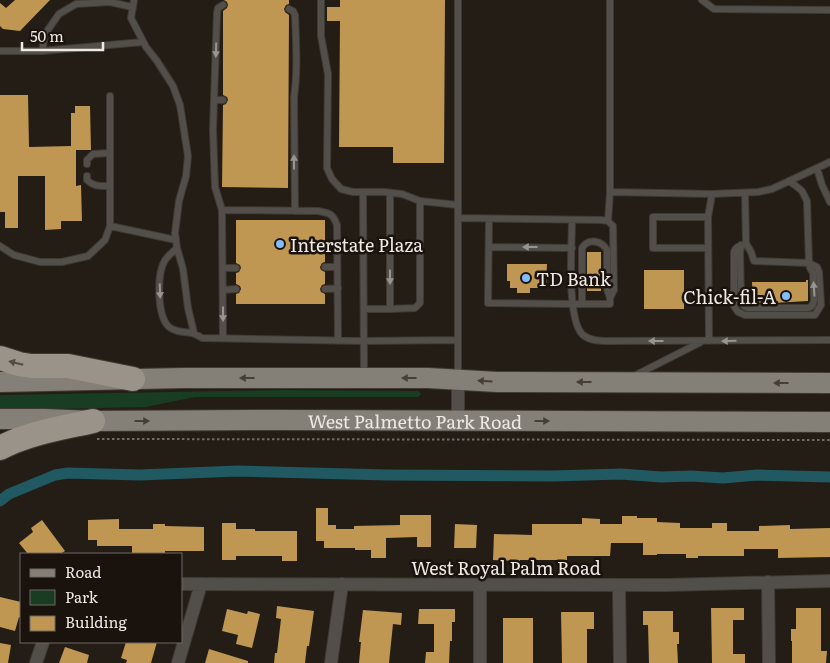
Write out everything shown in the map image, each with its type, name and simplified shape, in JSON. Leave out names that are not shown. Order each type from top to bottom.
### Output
[{"type":"highway","points":[[0,358],[31,366],[68,366],[133,379]]},
{"type":"highway","points":[[0,448],[41,433],[94,430]]},
{"type":"main road","points":[[0,382],[133,379],[428,378],[497,382],[830,383]]},
{"type":"main road","points":[[799,421],[830,406]]},
{"type":"main road","name":"West Palmetto Park Road","points":[[0,420],[44,419],[94,430],[458,420],[830,422]]},
{"type":"street","points":[[458,380],[458,420]]},
{"type":"street","name":"West Royal Palm Road","points":[[182,584],[667,585],[830,581]]},
{"type":"street","points":[[768,582],[769,663]]},
{"type":"street","points":[[178,663],[201,584]]},
{"type":"street","points":[[331,663],[342,584]]},
{"type":"street","points":[[480,585],[480,663]]},
{"type":"street","points":[[618,585],[620,663]]},
{"type":"street","points":[[36,663],[43,643]]},
{"type":"lane","points":[[321,0],[321,36],[328,74],[327,168],[332,179],[341,189],[353,192],[402,194],[420,201],[458,205]]},
{"type":"lane","points":[[458,0],[458,380]]},
{"type":"lane","points":[[608,222],[610,192],[610,0]]},
{"type":"lane","points":[[702,0],[714,9],[830,10]]},
{"type":"lane","points":[[42,51],[45,34],[59,14],[76,4],[110,2],[133,4],[131,18],[143,42],[172,86],[180,105],[188,156],[175,233],[177,248],[184,269],[188,308],[194,333]]},
{"type":"lane","points":[[224,5],[218,8],[217,13],[213,130],[214,187],[222,210],[224,338]]},
{"type":"lane","points":[[289,9],[295,15],[296,82],[291,100],[295,211]]},
{"type":"lane","points":[[0,51],[42,51],[143,42]]},
{"type":"lane","points":[[0,246],[14,255],[40,262],[62,262],[88,256],[105,240],[110,226],[110,96]]},
{"type":"lane","points":[[214,100],[223,100]]},
{"type":"lane","points":[[87,164],[87,160],[93,154],[110,153]]},
{"type":"lane","points":[[610,192],[712,194],[772,189],[830,162]]},
{"type":"lane","points":[[817,168],[830,202]]},
{"type":"lane","points":[[87,176],[92,184],[110,186]]},
{"type":"lane","points":[[745,192],[743,245],[740,253],[741,302],[748,308],[808,308],[814,303],[814,299],[813,273],[809,263],[807,201],[802,191],[789,181]]},
{"type":"lane","points":[[363,192],[364,378]]},
{"type":"lane","points":[[390,193],[390,309]]},
{"type":"lane","points":[[707,341],[708,217],[712,194]]},
{"type":"lane","points":[[364,309],[415,308],[420,303],[420,201]]},
{"type":"lane","points":[[222,210],[328,212],[334,218],[337,225],[338,341]]},
{"type":"lane","points":[[708,217],[654,217],[653,248],[708,248]]},
{"type":"lane","points":[[458,218],[608,222],[613,226],[614,290],[610,301]]},
{"type":"lane","points":[[489,219],[488,303],[582,304],[610,301]]},
{"type":"lane","points":[[572,220],[572,304],[578,329],[589,338],[598,341],[830,340]]},
{"type":"lane","points":[[110,226],[176,240]]},
{"type":"lane","points":[[582,304],[582,248],[584,244],[589,242],[602,243],[607,250],[610,301]]},
{"type":"lane","points":[[743,245],[751,252],[754,261],[809,263]]},
{"type":"lane","points":[[489,247],[572,248]]},
{"type":"lane","points":[[177,248],[164,261],[159,276],[163,318],[169,327],[179,332],[194,333],[202,338],[338,341],[458,340]]},
{"type":"lane","points":[[325,268],[338,267]]},
{"type":"lane","points":[[223,268],[236,268]]},
{"type":"lane","points":[[325,289],[338,288]]},
{"type":"lane","points":[[223,290],[236,289]]},
{"type":"lane","points":[[620,382],[707,341]]},
{"type":"path","points":[[94,430],[830,440]]},
{"type":"green space","points":[[285,390],[419,391],[421,394],[418,397],[195,397],[146,407],[0,410],[0,395]]},
{"type":"building","points":[[15,0],[50,0],[20,31],[3,29],[0,26],[0,3],[6,8]]},
{"type":"building","points":[[224,0],[289,0],[289,4],[284,9],[289,15],[288,188],[222,187],[223,105],[228,100],[223,95],[223,11],[228,5]]},
{"type":"building","points":[[340,0],[445,0],[444,163],[393,163],[393,147],[339,147],[340,21],[327,21],[327,7],[340,7]]},
{"type":"building","points":[[0,95],[28,95],[29,147],[71,146],[71,113],[75,113],[75,106],[90,106],[91,150],[76,150],[76,186],[81,185],[82,221],[61,221],[61,229],[45,230],[45,176],[18,176],[18,228],[5,228],[5,212],[0,212]]},
{"type":"building","name":"Interstate Plaza","points":[[236,220],[325,220],[325,262],[320,267],[325,272],[325,284],[320,289],[325,294],[325,304],[236,304],[236,294],[241,289],[236,284],[236,273],[241,268],[236,263]]},
{"type":"building","points":[[587,252],[601,252],[601,291],[587,291]]},
{"type":"building","name":"TD Bank","points":[[507,264],[547,264],[546,288],[530,288],[530,293],[517,293],[517,288],[510,288],[510,281],[507,281]]},
{"type":"building","points":[[644,270],[684,270],[684,309],[644,309]]},
{"type":"building","name":"Chick-fil-A","points":[[808,280],[808,301],[773,303],[748,302],[753,302],[752,282],[806,282]]},
{"type":"building","points":[[316,508],[328,508],[328,525],[336,525],[336,529],[354,529],[354,526],[400,525],[400,515],[431,515],[431,547],[417,547],[417,537],[386,538],[386,558],[371,558],[371,550],[324,548],[324,541],[316,541]]},
{"type":"building","points":[[622,516],[657,518],[657,522],[680,523],[680,528],[712,528],[712,523],[727,523],[727,531],[759,531],[759,526],[790,525],[790,529],[830,528],[830,557],[778,558],[778,549],[744,549],[744,556],[698,556],[698,558],[686,558],[686,554],[643,555],[643,543],[611,543],[610,556],[567,556],[567,560],[493,560],[494,534],[532,535],[532,524],[582,524],[582,518],[600,519],[600,524],[622,524]]},
{"type":"building","points":[[119,519],[119,529],[153,529],[153,524],[204,527],[204,551],[132,553],[132,546],[97,546],[97,540],[88,540],[88,520]]},
{"type":"building","points":[[42,520],[65,551],[62,553],[27,553],[19,543],[33,532],[31,528]]},
{"type":"building","points":[[222,523],[236,523],[236,529],[297,531],[297,561],[282,561],[282,556],[236,556],[236,560],[222,560]]},
{"type":"building","points":[[455,524],[477,525],[476,548],[454,548]]},
{"type":"building","points":[[0,597],[20,602],[20,618],[15,631],[0,627]]},
{"type":"building","points":[[277,606],[314,611],[305,663],[274,663],[281,619],[276,618]]},
{"type":"building","points":[[711,608],[744,608],[744,620],[733,620],[733,654],[745,654],[745,663],[712,663]]},
{"type":"building","points":[[796,608],[821,608],[821,651],[827,651],[826,663],[792,663],[791,629],[796,629]]},
{"type":"building","points":[[227,609],[247,614],[248,611],[260,614],[252,648],[236,644],[238,635],[222,631]]},
{"type":"building","points":[[419,609],[455,609],[455,622],[452,622],[449,663],[425,663],[426,652],[434,652],[434,624],[418,624]]},
{"type":"building","points":[[363,610],[402,613],[401,625],[393,624],[389,663],[359,663],[361,642],[359,642]]},
{"type":"building","points":[[643,611],[673,611],[673,632],[679,632],[679,644],[677,644],[678,663],[649,663],[648,625],[643,625]]},
{"type":"building","points":[[561,612],[594,612],[594,629],[587,629],[587,663],[562,663]]},
{"type":"building","points":[[503,618],[533,618],[533,663],[503,663]]},
{"type":"building","points":[[0,643],[11,645],[8,663],[0,663]]},
{"type":"building","points":[[126,643],[157,643],[151,663],[126,663],[127,660],[121,658]]},
{"type":"building","points":[[65,647],[89,655],[87,663],[59,663]]},
{"type":"building","points":[[209,649],[248,661],[248,663],[205,663]]},
{"type":"waterway","points":[[0,501],[9,494],[55,475],[68,473],[140,475],[237,471],[388,475],[552,476],[621,474],[723,478],[757,475],[830,477]]},
{"type":"place","name":"Interstate Plaza","points":[[280,244]]},
{"type":"place","name":"TD Bank","points":[[526,278]]},
{"type":"place","name":"Chick-fil-A","points":[[786,296]]}]
